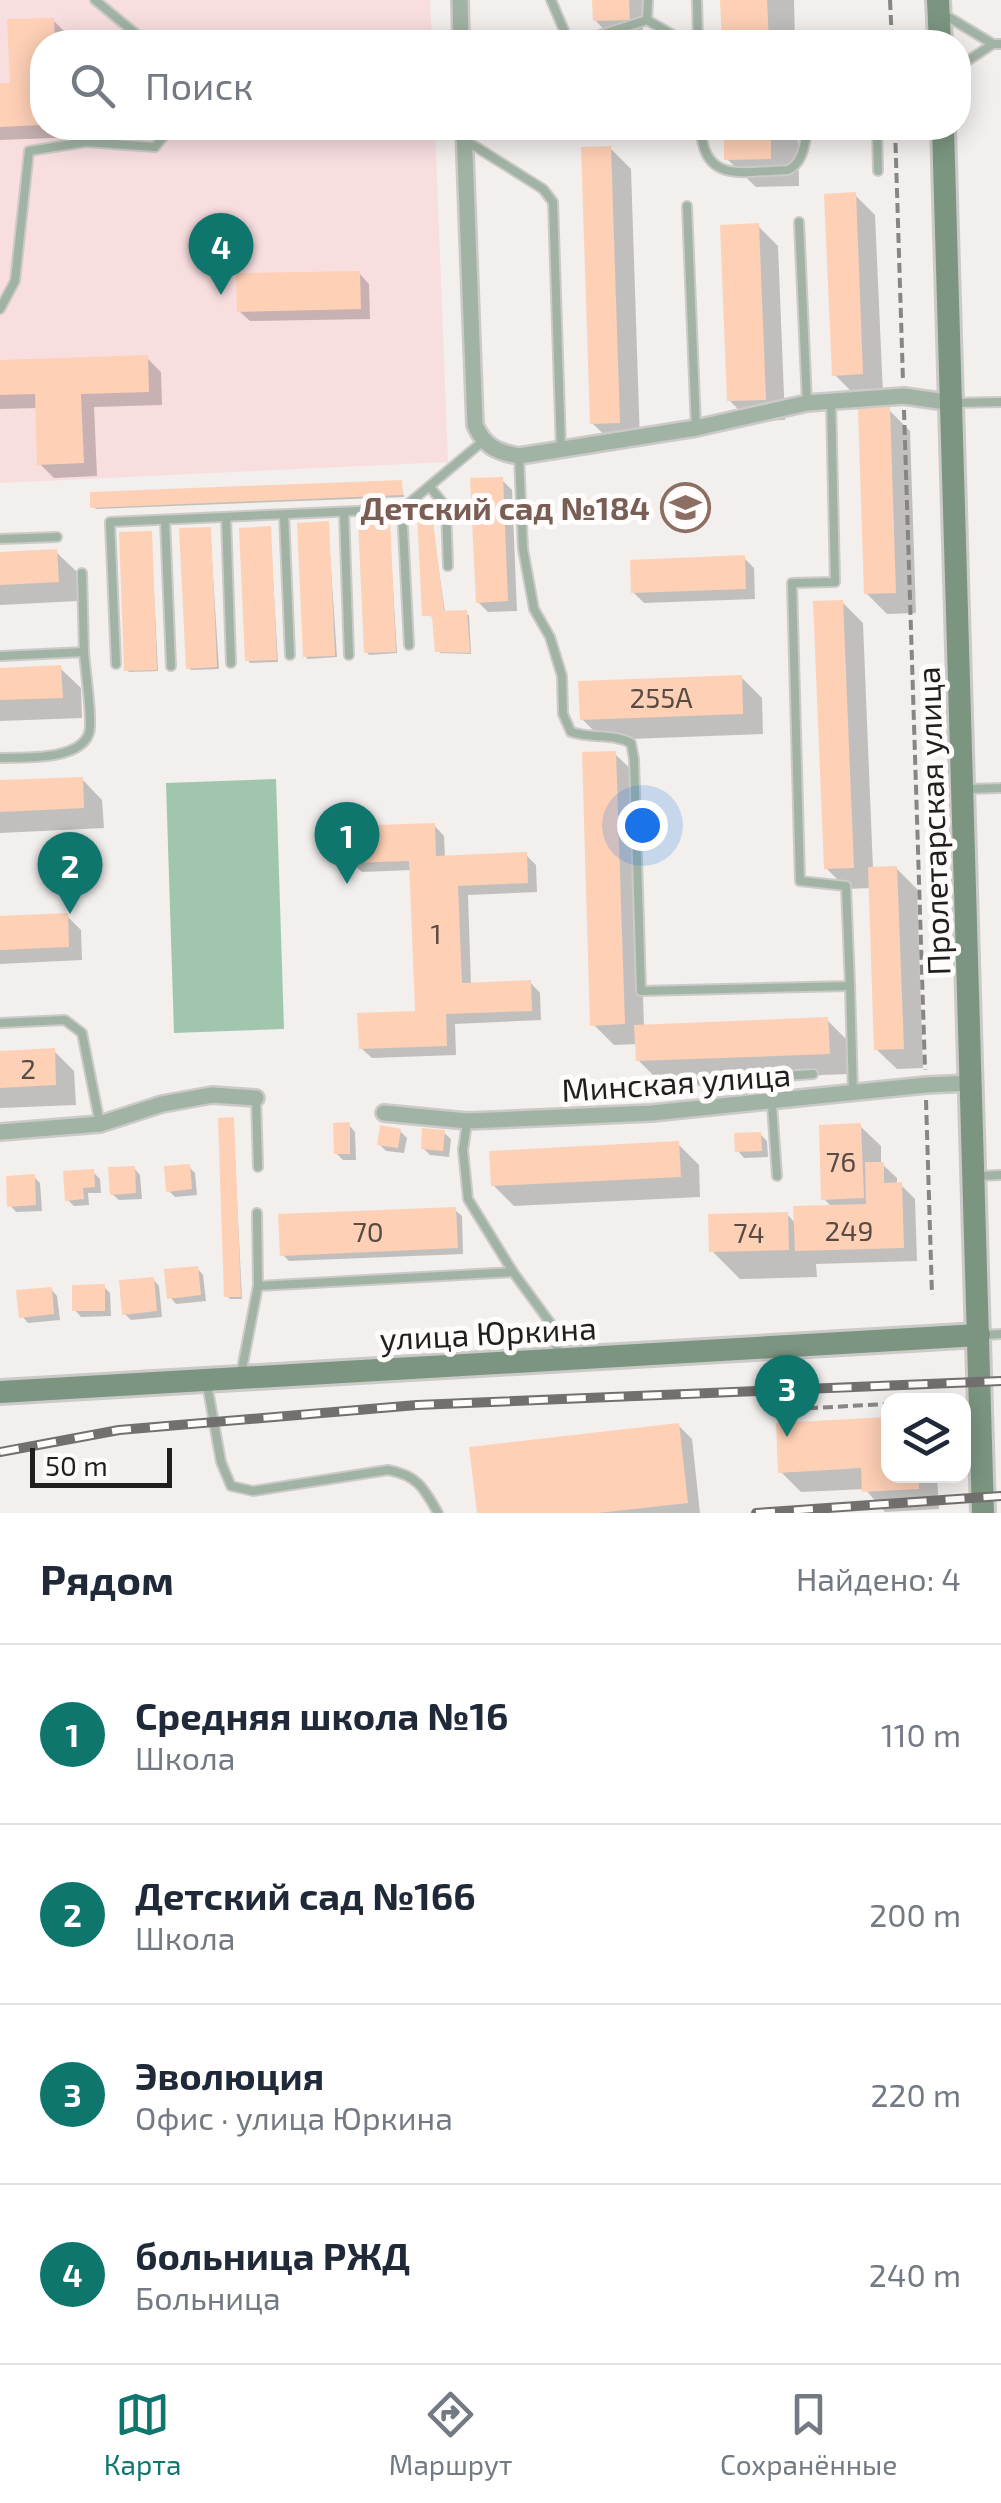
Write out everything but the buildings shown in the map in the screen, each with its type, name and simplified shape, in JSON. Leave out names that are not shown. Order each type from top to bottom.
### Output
[{"type":"main road","name":"Пролетарская улица","points":[[943,140],[975,1176],[990,1334],[982,1513]]},
{"type":"main road","name":"улица Юркина","points":[[0,1392],[990,1334]]},
{"type":"street","points":[[460,0],[461,30]]},
{"type":"street","points":[[464,140],[475,424],[482,442],[499,453],[519,456],[696,428],[807,402],[904,396],[953,403]]},
{"type":"street","name":"Минская улица","points":[[384,1113],[467,1121],[652,1114],[926,1085],[972,1084]]},
{"type":"street","points":[[0,1132],[100,1124],[162,1104],[212,1095],[256,1098]]},
{"type":"lane","points":[[94,0],[131,30]]},
{"type":"lane","points":[[551,0],[564,30]]},
{"type":"lane","points":[[646,20],[648,0]]},
{"type":"lane","points":[[697,0],[698,30]]},
{"type":"lane","points":[[939,6],[997,44],[971,59]]},
{"type":"lane","points":[[615,30],[646,20],[664,30]]},
{"type":"lane","points":[[0,309],[15,281],[29,151],[86,142],[155,147],[161,140]]},
{"type":"lane","points":[[472,140],[553,202],[561,450]]},
{"type":"lane","points":[[702,140],[702,150],[710,163],[726,171],[788,170],[800,161],[805,140]]},
{"type":"lane","points":[[877,140],[878,171]]},
{"type":"lane","points":[[687,206],[696,428]]},
{"type":"lane","points":[[799,222],[807,402]]},
{"type":"lane","points":[[831,400],[835,582],[792,583],[800,881],[846,886],[853,1093]]},
{"type":"lane","points":[[953,403],[1001,402]]},
{"type":"lane","points":[[116,664],[110,522],[402,509],[482,442]]},
{"type":"lane","points":[[519,456],[523,550],[534,610],[550,636],[562,676],[563,714],[571,732],[587,737],[617,736],[631,743],[641,991],[850,986]]},
{"type":"lane","points":[[430,486],[446,507],[448,566]]},
{"type":"lane","points":[[402,509],[408,645]]},
{"type":"lane","points":[[344,512],[349,655]]},
{"type":"lane","points":[[284,514],[290,655]]},
{"type":"lane","points":[[226,517],[231,663]]},
{"type":"lane","points":[[166,520],[170,666]]},
{"type":"lane","points":[[0,539],[57,537]]},
{"type":"lane","points":[[0,758],[56,755],[79,748],[89,733],[82,573]]},
{"type":"lane","points":[[0,656],[84,652]]},
{"type":"lane","points":[[963,789],[1001,788]]},
{"type":"lane","points":[[0,1023],[66,1020],[82,1033],[100,1124]]},
{"type":"lane","points":[[679,1081],[813,1074]]},
{"type":"lane","points":[[770,1077],[778,1176]]},
{"type":"lane","points":[[256,1098],[258,1166]]},
{"type":"lane","points":[[467,1121],[463,1150],[468,1199],[513,1272],[554,1328],[559,1361]]},
{"type":"lane","points":[[975,1176],[1001,1175]]},
{"type":"lane","points":[[240,1379],[258,1286],[258,1213]]},
{"type":"lane","points":[[258,1286],[513,1272]]},
{"type":"lane","points":[[207,1380],[214,1434],[230,1486],[253,1491],[388,1470],[409,1474],[421,1483],[438,1513]]},
{"type":"path","points":[[890,0],[891,30]]},
{"type":"path","points":[[895,140],[932,1295]]},
{"type":"path","points":[[793,1408],[881,1404]]},
{"type":"shaded area","points":[[0,0],[430,0],[431,30],[30,30],[30,140],[435,140],[448,462],[0,483]]},
{"type":"green space","points":[[276,779],[284,1029],[174,1033],[166,783]]},
{"type":"railway","points":[[0,1452],[119,1430],[417,1405],[1001,1381]]},
{"type":"railway","points":[[756,1513],[1001,1496]]},
{"type":"place","name":"больница РЖД","points":[[221,295]]},
{"type":"place","name":"Детский сад №184","points":[[685,507]]},
{"type":"place","name":"Средняя школа №16","points":[[347,884]]},
{"type":"place","name":"Детский сад №166","points":[[70,914]]},
{"type":"place","name":"Эволюция","points":[[787,1437]]}]
